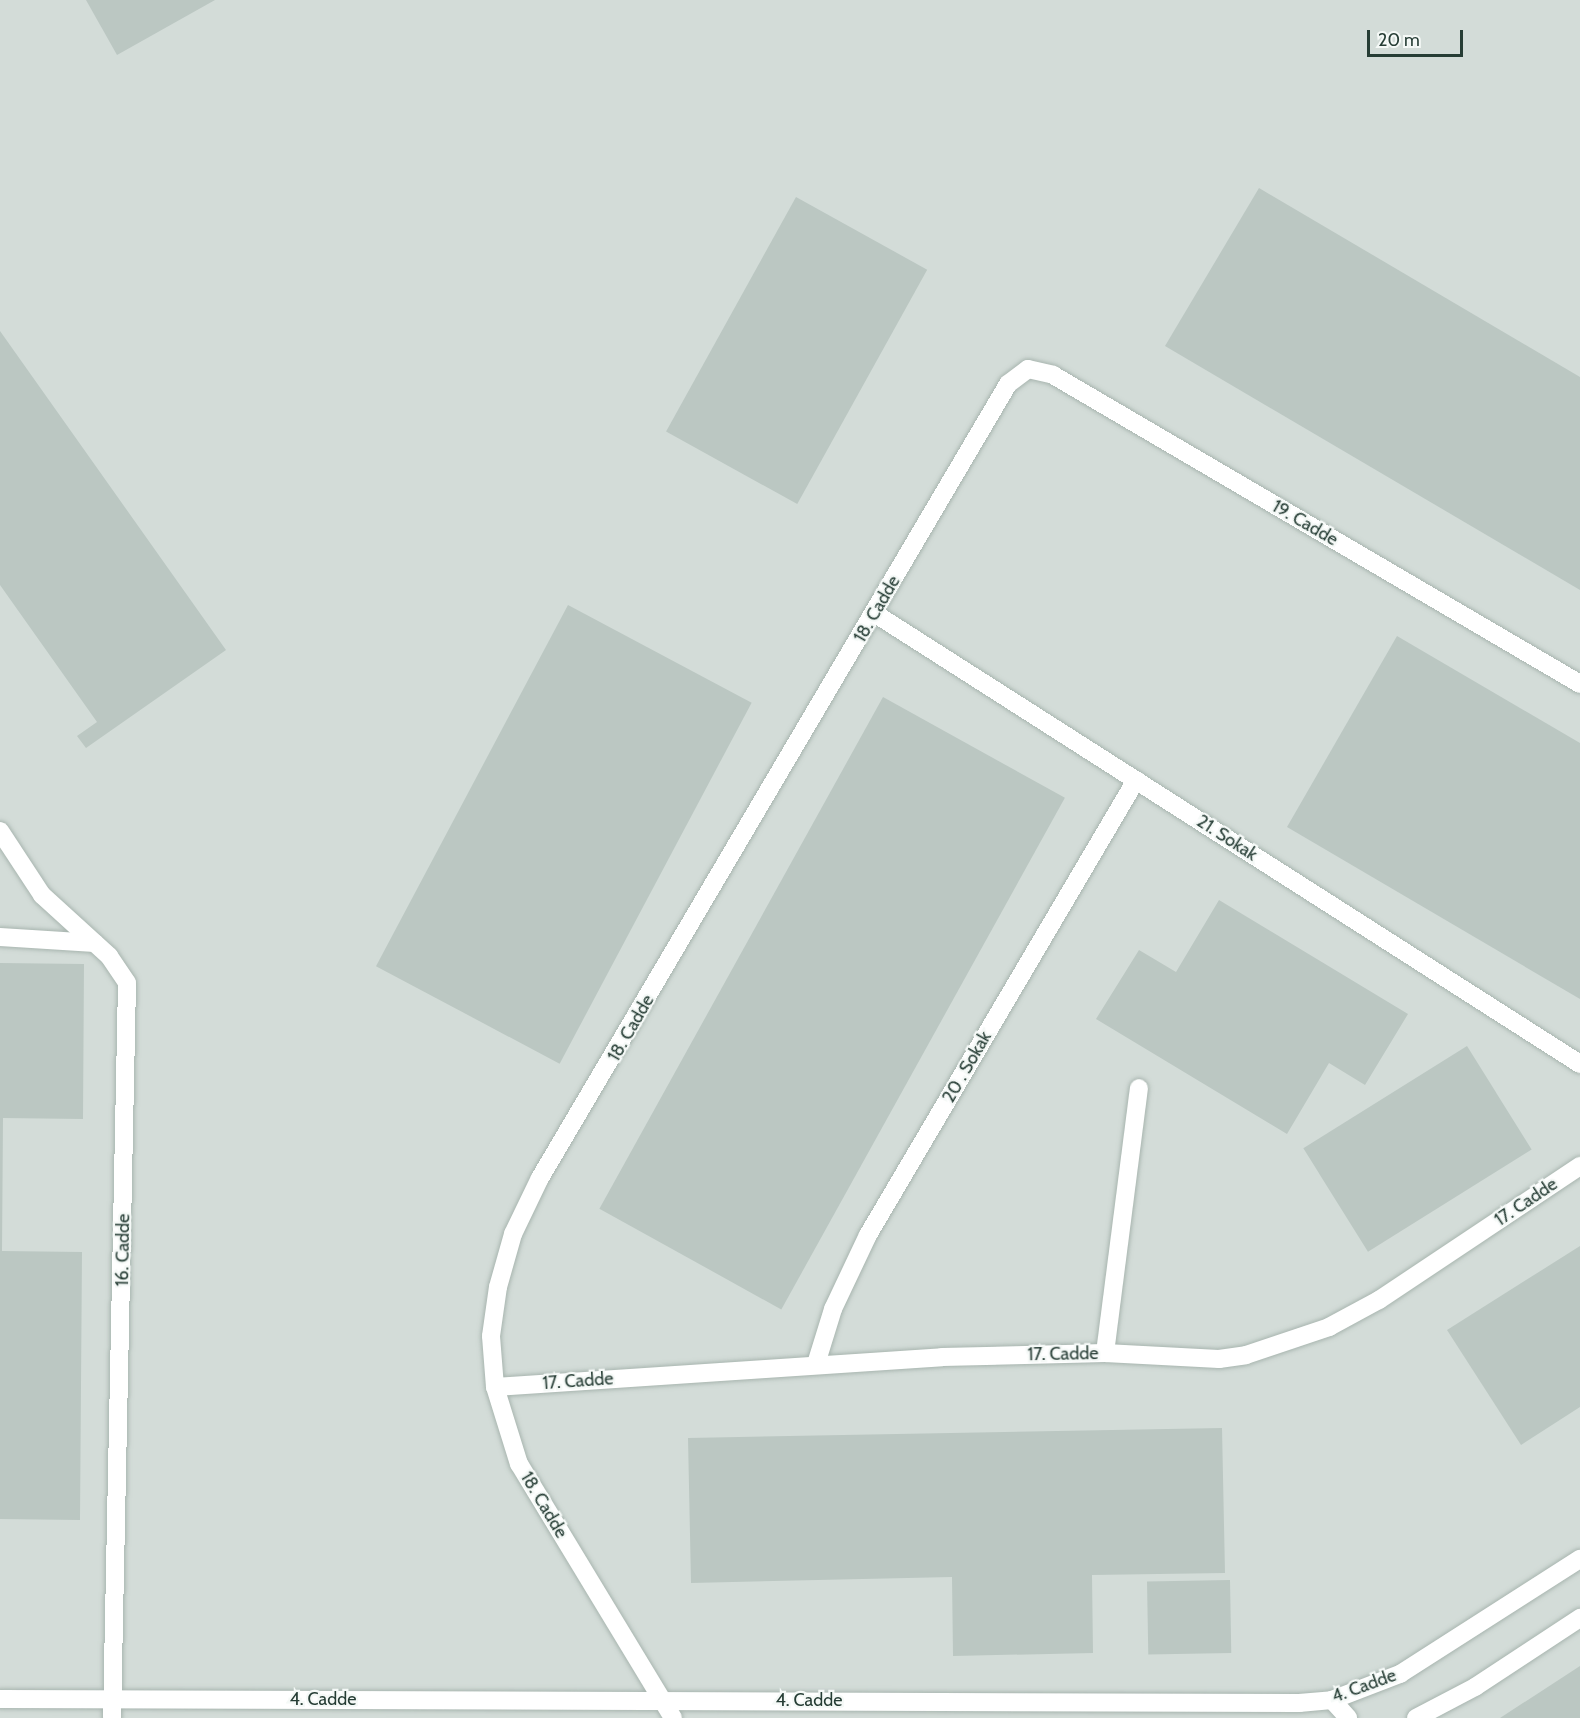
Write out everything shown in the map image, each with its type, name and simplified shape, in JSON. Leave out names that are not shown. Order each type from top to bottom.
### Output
[{"type":"street","name":"18. Cadde","points":[[673,1718],[519,1464],[495,1387],[491,1336],[498,1287],[513,1234],[536,1187],[1008,384],[1028,369]]},
{"type":"street","name":"19. Cadde","points":[[1028,369],[1053,375],[1580,684]]},
{"type":"street","name":"21. Sokak","points":[[874,613],[1580,1064]]},
{"type":"street","name":"20 . Sokak","points":[[816,1364],[833,1309],[868,1235],[1136,780]]},
{"type":"street","name":"16. Cadde","points":[[0,831],[42,895],[122,971],[128,997],[112,1718]]},
{"type":"street","points":[[0,937],[95,943]]},
{"type":"street","points":[[1105,1353],[1139,1088]]},
{"type":"street","name":"17. Cadde","points":[[495,1387],[816,1364],[1105,1353],[1219,1359],[1264,1350],[1329,1327],[1379,1300],[1580,1166]]},
{"type":"street","name":"4. Cadde","points":[[0,1699],[661,1699],[1299,1703],[1332,1700],[1400,1674],[1580,1559]]},
{"type":"street","points":[[1416,1718],[1475,1687],[1580,1618]]},
{"type":"street","points":[[1328,1718],[1332,1700]]},
{"type":"street","points":[[1332,1700],[1348,1718]]},
{"type":"shaded area","points":[[0,0],[1580,0],[1580,1718],[0,1718]]},
{"type":"building","points":[[86,0],[215,0],[117,55]]},
{"type":"building","points":[[1259,188],[1580,377],[1580,590],[1165,346]]},
{"type":"building","points":[[796,197],[927,270],[797,504],[666,431]]},
{"type":"building","points":[[0,331],[226,650],[86,748],[77,736],[97,722],[0,585]]},
{"type":"building","points":[[568,605],[752,703],[560,1064],[376,966]]},
{"type":"building","points":[[1397,636],[1580,743],[1580,999],[1287,827]]},
{"type":"building","points":[[883,697],[1065,798],[781,1309],[599,1209]]},
{"type":"building","points":[[1219,900],[1408,1014],[1365,1085],[1329,1063],[1287,1134],[1096,1019],[1139,950],[1176,972]]},
{"type":"building","points":[[0,963],[84,964],[83,1119],[3,1118],[2,1251],[82,1252],[80,1520],[0,1519]]},
{"type":"building","points":[[1467,1046],[1532,1149],[1368,1252],[1303,1148]]},
{"type":"building","points":[[1580,1246],[1580,1407],[1521,1445],[1447,1330]]},
{"type":"building","points":[[1222,1428],[1225,1573],[1092,1575],[1093,1653],[953,1656],[952,1577],[691,1583],[688,1438]]},
{"type":"building","points":[[1230,1580],[1231,1653],[1148,1654],[1147,1581]]},
{"type":"building","points":[[1580,1666],[1580,1718],[1500,1718]]}]
